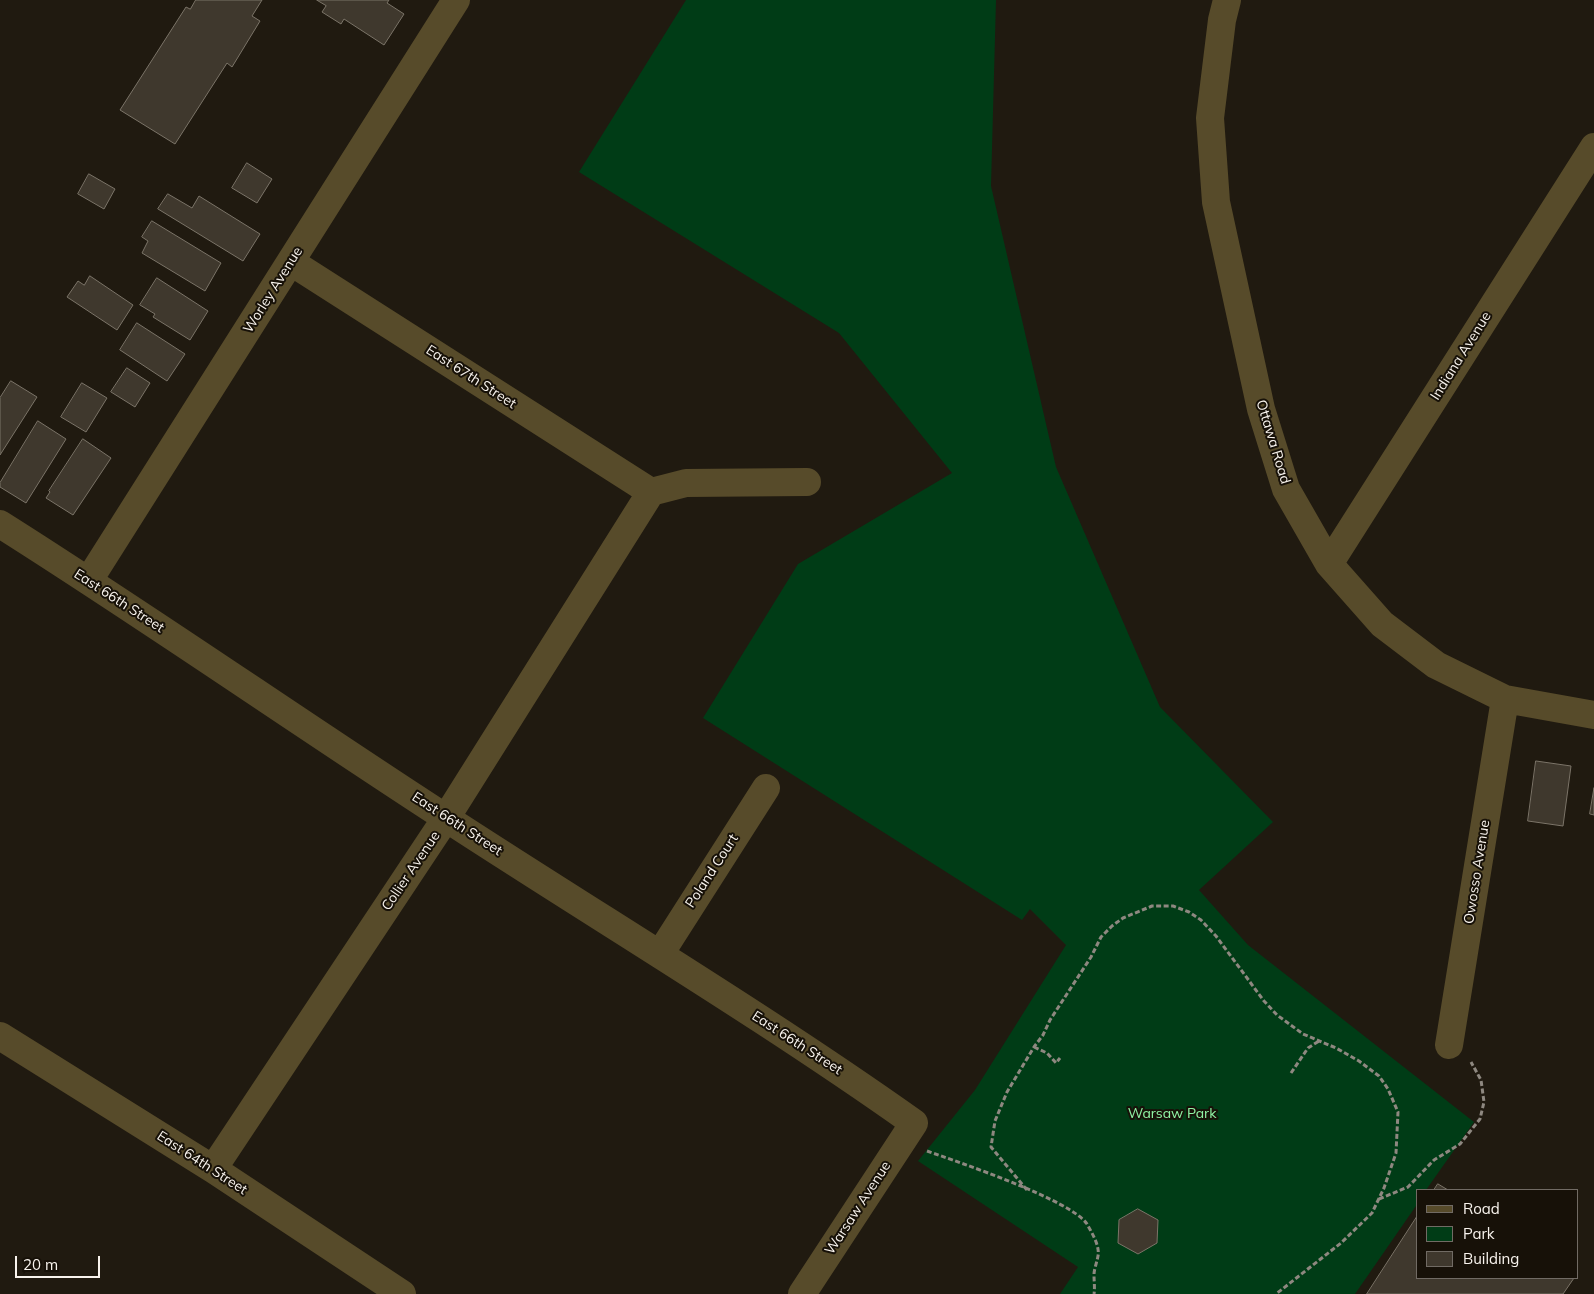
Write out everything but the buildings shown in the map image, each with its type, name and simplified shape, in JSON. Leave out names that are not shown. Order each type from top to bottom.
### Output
[{"type":"street","name":"Worley Avenue","points":[[89,580],[456,0]]},
{"type":"street","name":"Ottawa Road","points":[[1227,0],[1222,20],[1210,118],[1216,202],[1261,409],[1286,489],[1328,564],[1382,624],[1436,665],[1505,699],[1594,716]]},
{"type":"street","name":"Indiana Avenue","points":[[1328,564],[1594,147]]},
{"type":"street","name":"East 67th Street","points":[[291,262],[651,492]]},
{"type":"street","points":[[651,492],[686,483],[807,482]]},
{"type":"street","name":"Collier Avenue","points":[[213,1169],[446,818],[651,492]]},
{"type":"street","name":"East 66th Street","points":[[0,524],[89,580],[446,818],[820,1058],[914,1123]]},
{"type":"street","name":"Owosso Avenue","points":[[1449,1045],[1505,699]]},
{"type":"street","name":"Poland Court","points":[[660,954],[766,788]]},
{"type":"street","name":"East 64th Street","points":[[0,1036],[213,1169],[402,1294]]},
{"type":"street","name":"Warsaw Avenue","points":[[802,1294],[914,1123]]},
{"type":"path","points":[[1027,1190],[991,1147],[995,1121],[1007,1092],[1043,1035],[1050,1020],[1091,957],[1101,937],[1112,926],[1123,918],[1152,906],[1173,906],[1190,912],[1201,920],[1216,936],[1264,1001],[1303,1034],[1320,1040],[1359,1061],[1379,1076],[1388,1088],[1398,1112],[1396,1153],[1384,1188],[1372,1213],[1356,1230],[1276,1294]]},
{"type":"path","points":[[1291,1073],[1308,1048],[1320,1040]]},
{"type":"path","points":[[1379,1199],[1408,1187],[1434,1160],[1460,1144],[1480,1119],[1484,1102],[1481,1080],[1473,1064],[1449,1045]]},
{"type":"path","points":[[1034,1047],[1047,1053],[1053,1062],[1060,1058]]},
{"type":"path","points":[[922,1150],[963,1164],[1027,1190],[1078,1215],[1086,1222],[1095,1239],[1099,1253],[1094,1273],[1094,1294]]},
{"type":"green space","name":"Warsaw Park","points":[[686,0],[996,0],[991,186],[1056,467],[1160,707],[1273,822],[1199,890],[1248,945],[1474,1122],[1427,1189],[1416,1189],[1416,1206],[1355,1294],[1060,1294],[1078,1267],[918,1161],[975,1090],[1066,945],[1030,909],[1022,920],[703,718],[798,564],[952,473],[839,333],[579,172]]}]
